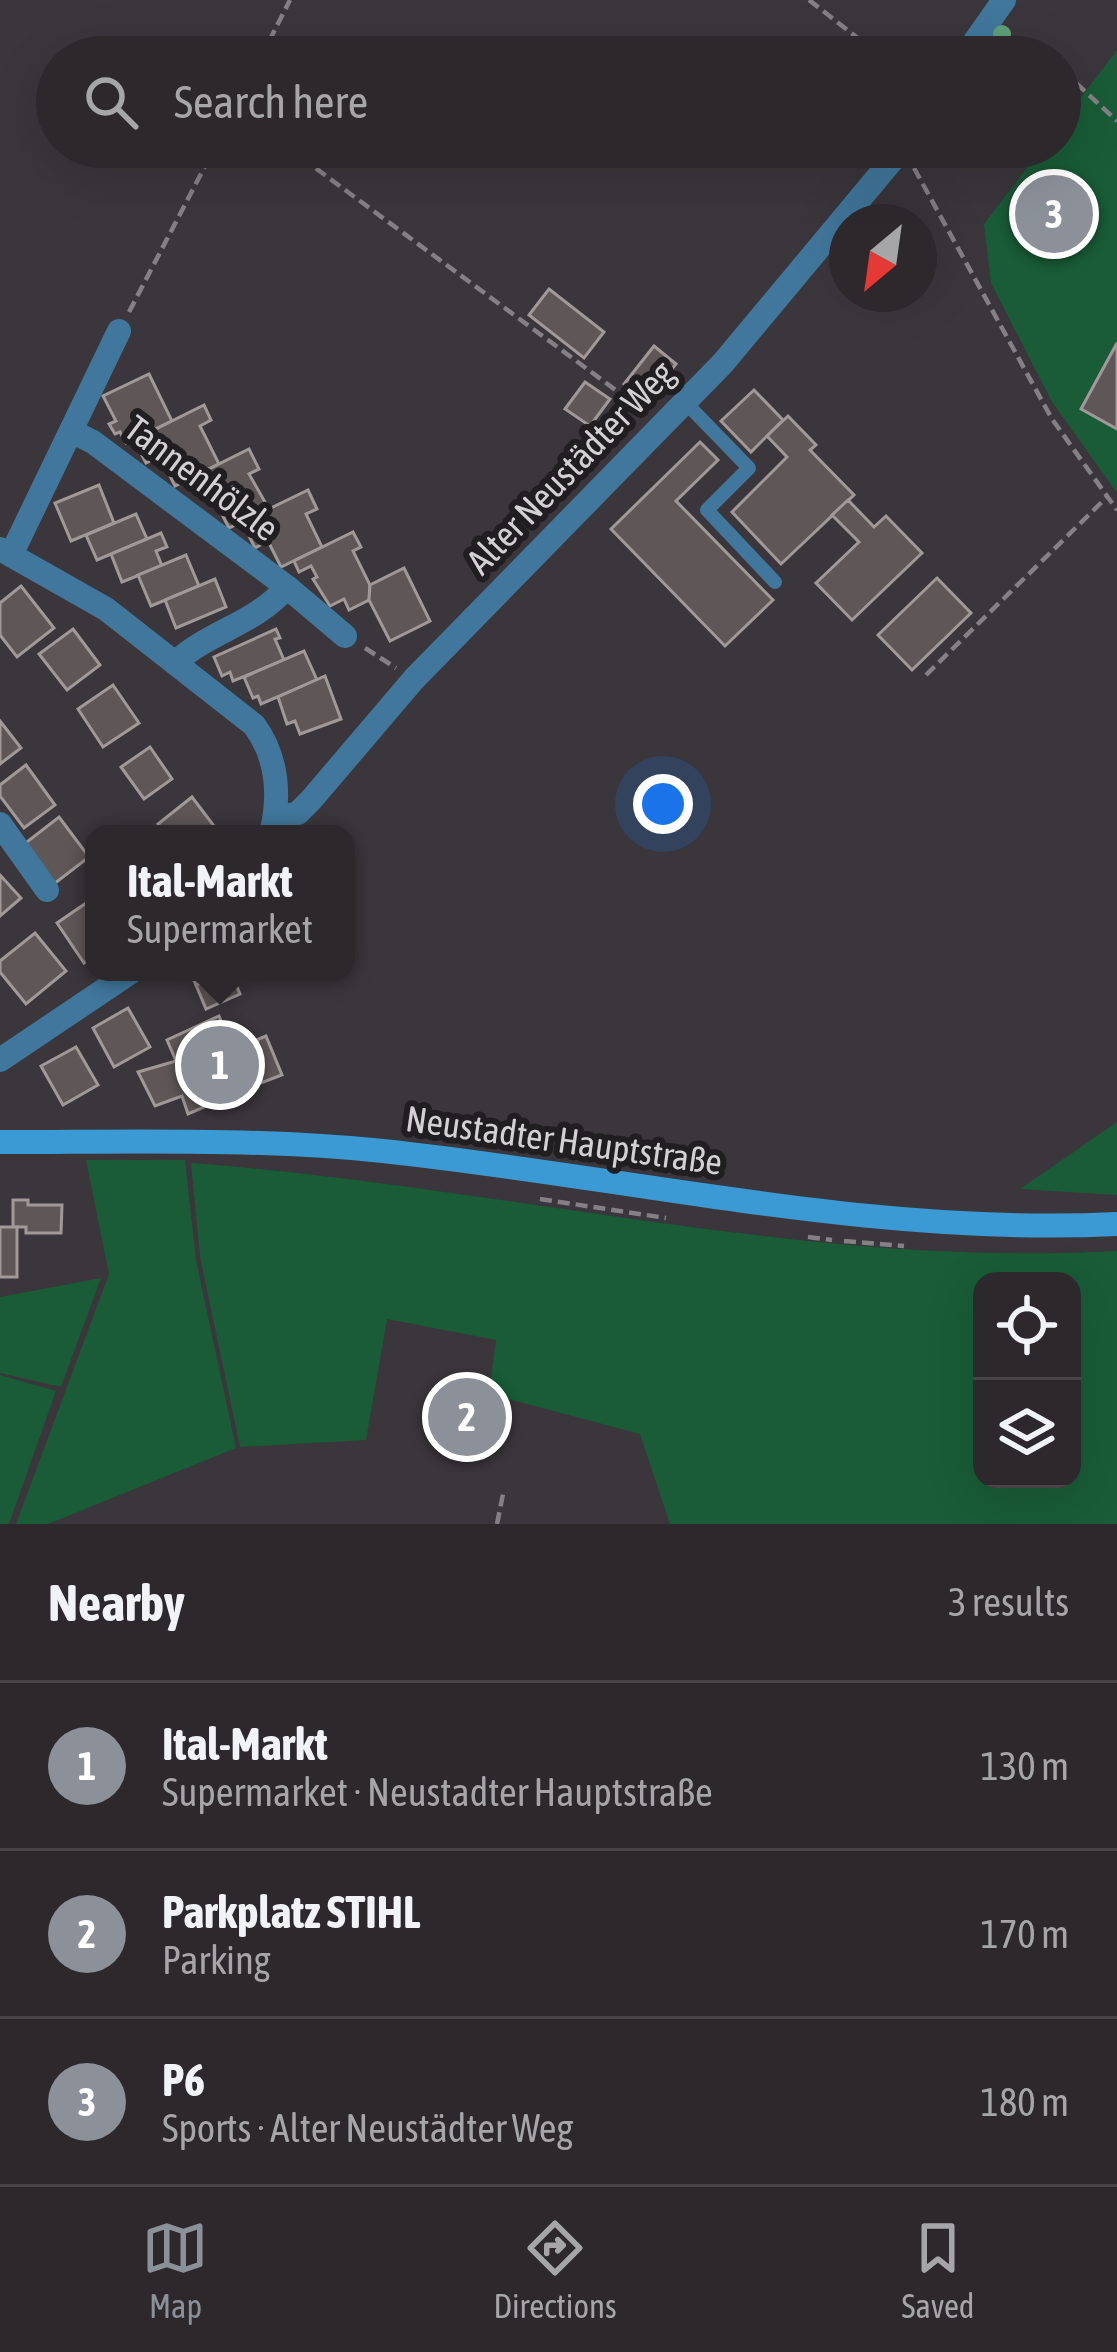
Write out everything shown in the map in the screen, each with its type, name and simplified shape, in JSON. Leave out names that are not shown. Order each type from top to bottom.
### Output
[{"type":"street","points":[[979,36],[1004,0]]},
{"type":"street","name":"Alter Neustädter Weg","points":[[277,825],[311,800],[414,679],[723,363],[886,168]]},
{"type":"street","name":"Tannenhölzle","points":[[119,331],[5,552],[106,609],[225,700],[266,742],[273,762],[273,825]]},
{"type":"street","name":"Tannenhölzle","points":[[71,431],[106,452],[345,636]]},
{"type":"street","name":"Tannenhölzle","points":[[176,662],[190,649],[269,608],[286,587]]},
{"type":"street","points":[[0,824],[47,890]]},
{"type":"street","points":[[0,1060],[118,981]]},
{"type":"street","name":"Neustadter Hauptstraße","points":[[0,1142],[189,1142],[380,1151],[900,1221],[1036,1228],[1117,1223]]},
{"type":"lane","points":[[684,401],[749,469],[707,510],[775,582]]},
{"type":"path","points":[[272,36],[290,0]]},
{"type":"path","points":[[808,0],[855,36]]},
{"type":"path","points":[[1081,88],[1117,121]]},
{"type":"path","points":[[119,331],[204,168]]},
{"type":"path","points":[[315,168],[661,423]]},
{"type":"path","points":[[915,168],[1052,419],[1117,510]]},
{"type":"path","points":[[926,675],[1108,496]]},
{"type":"path","points":[[496,1524],[503,1494]]},
{"type":"green space","points":[[1117,50],[1117,493],[1052,402],[991,283],[984,224],[1027,168],[1081,168],[1081,97]]},
{"type":"green space","points":[[1117,1122],[1117,1195],[1020,1189]]},
{"type":"green space","points":[[86,1160],[185,1160],[196,1260],[236,1448],[48,1524],[16,1524],[109,1274]]},
{"type":"green space","points":[[191,1163],[307,1174],[769,1237],[1001,1253],[1117,1251],[1117,1524],[670,1524],[640,1434],[489,1394],[496,1340],[387,1319],[366,1440],[240,1447],[200,1257]]},
{"type":"green space","points":[[101,1278],[61,1387],[0,1373],[0,1297]]},
{"type":"green space","points":[[0,1375],[56,1391],[9,1524],[0,1524]]},
{"type":"building","points":[[549,289],[604,332],[584,358],[529,315]]},
{"type":"building","points":[[1117,343],[1117,429],[1081,409]]},
{"type":"building","points":[[654,346],[676,364],[646,401],[624,384]]},
{"type":"building","points":[[149,374],[172,421],[126,443],[109,424],[116,421],[103,396]]},
{"type":"building","points":[[585,382],[610,399],[590,426],[565,409]]},
{"type":"building","points":[[754,390],[783,420],[751,452],[721,421]]},
{"type":"building","points":[[204,405],[211,420],[200,426],[219,464],[175,486],[160,456],[146,463],[134,440]]},
{"type":"building","points":[[788,416],[816,445],[810,450],[854,495],[781,564],[732,512],[787,457],[767,436]]},
{"type":"building","points":[[700,442],[718,460],[676,501],[773,600],[725,646],[611,529]]},
{"type":"building","points":[[249,449],[259,469],[249,474],[269,509],[229,528],[212,495],[203,500],[191,478]]},
{"type":"building","points":[[99,485],[114,523],[71,541],[55,503]]},
{"type":"building","points":[[308,490],[317,509],[306,514],[322,547],[281,567],[268,541],[255,548],[242,522]]},
{"type":"building","points":[[848,500],[874,527],[886,516],[922,553],[852,620],[816,583],[859,542],[832,515]]},
{"type":"building","points":[[136,514],[147,539],[97,560],[86,535]]},
{"type":"building","points":[[353,532],[361,547],[353,551],[370,585],[369,600],[349,610],[344,599],[330,606],[313,579],[317,577],[311,566],[299,572],[294,561]]},
{"type":"building","points":[[161,533],[167,547],[156,551],[162,566],[122,582],[111,554]]},
{"type":"building","points":[[186,555],[199,586],[151,606],[138,575]]},
{"type":"building","points":[[404,568],[430,621],[390,641],[369,600],[370,585]]},
{"type":"building","points":[[937,578],[971,613],[912,670],[878,635]]},
{"type":"building","points":[[215,579],[226,607],[176,628],[165,600]]},
{"type":"building","points":[[21,586],[54,628],[17,657],[0,635],[0,603]]},
{"type":"building","points":[[73,629],[100,665],[67,690],[39,654]]},
{"type":"building","points":[[276,629],[284,660],[233,681],[230,672],[222,676],[214,657]]},
{"type":"building","points":[[304,651],[317,680],[261,704],[258,696],[253,698],[244,677]]},
{"type":"building","points":[[325,676],[341,719],[300,734],[295,721],[287,724],[278,697]]},
{"type":"building","points":[[113,685],[139,723],[103,747],[78,709]]},
{"type":"building","points":[[0,721],[21,748],[0,764]]},
{"type":"building","points":[[150,747],[172,779],[144,799],[121,767]]},
{"type":"building","points":[[26,765],[55,805],[24,828],[0,796],[0,785]]},
{"type":"building","points":[[192,797],[213,825],[159,825]]},
{"type":"building","points":[[59,817],[85,852],[85,860],[54,884],[23,845]]},
{"type":"building","points":[[0,875],[21,898],[0,916]]},
{"type":"building","points":[[85,904],[85,962],[84,963],[57,923]]},
{"type":"building","points":[[35,933],[66,971],[26,1004],[0,972],[0,961]]},
{"type":"building","points":[[235,981],[240,994],[206,1009],[196,985]]},
{"type":"building","points":[[128,1008],[150,1047],[114,1067],[93,1028]]},
{"type":"building","points":[[219,1016],[229,1040],[239,1037],[258,1084],[188,1114],[182,1096],[155,1106],[138,1072],[176,1061],[167,1040]]},
{"type":"building","points":[[266,1036],[282,1075],[258,1084],[242,1046]]},
{"type":"building","points":[[76,1047],[98,1085],[63,1105],[41,1066]]},
{"type":"building","points":[[13,1200],[62,1205],[61,1233],[26,1233],[26,1227],[13,1227]]},
{"type":"building","points":[[0,1227],[17,1227],[17,1277],[0,1277]]},
{"type":"place","name":"P6","points":[[1054,214]]},
{"type":"place","name":"Ital-Markt","points":[[220,1065]]},
{"type":"place","name":"Parkplatz STIHL","points":[[467,1417]]}]
